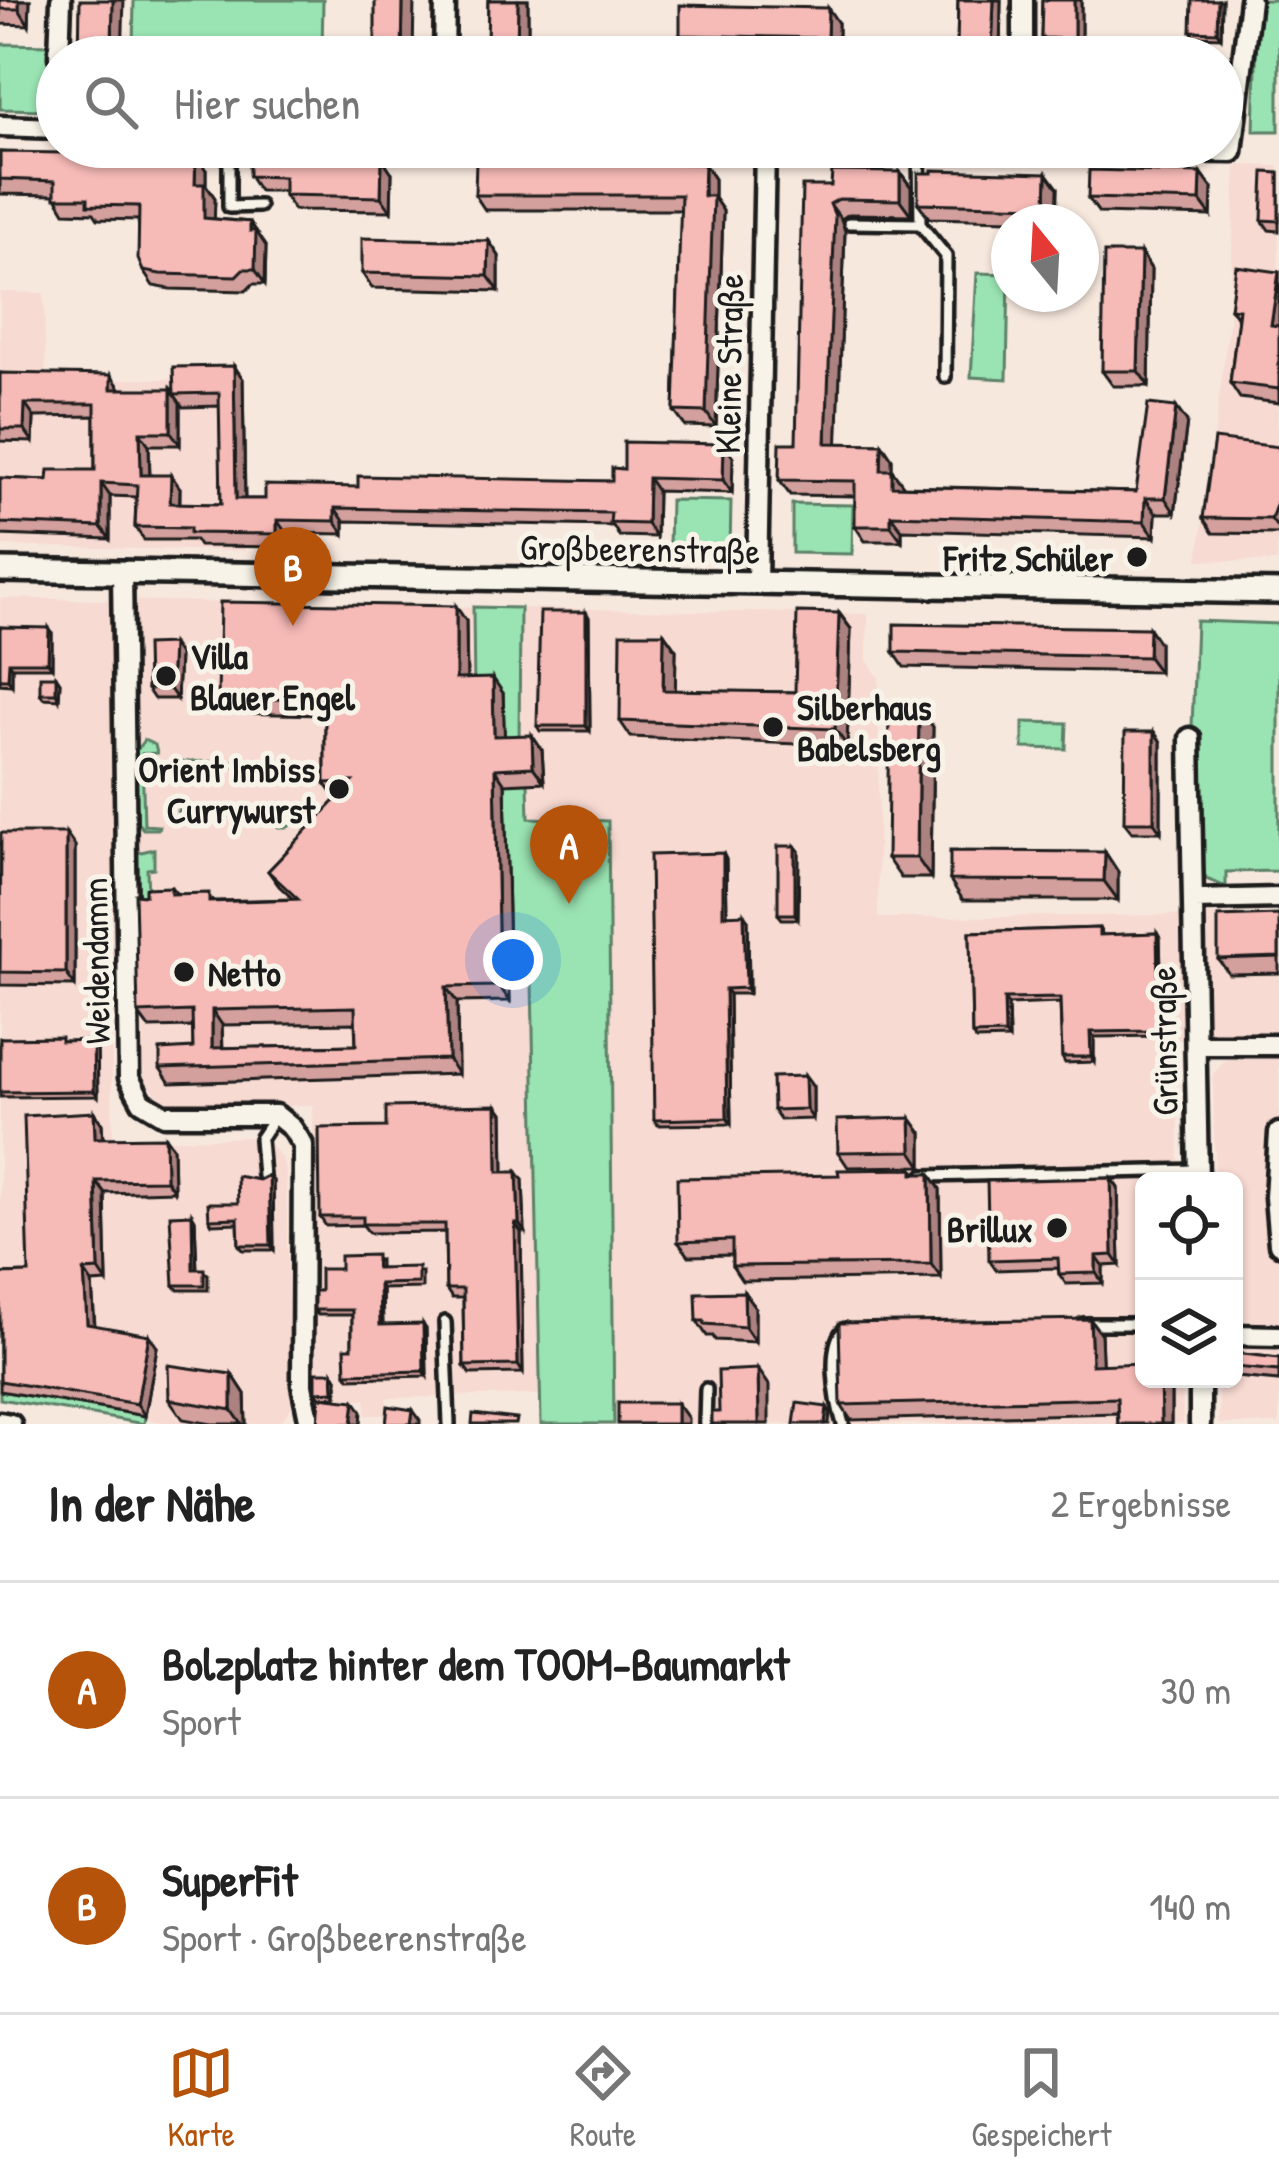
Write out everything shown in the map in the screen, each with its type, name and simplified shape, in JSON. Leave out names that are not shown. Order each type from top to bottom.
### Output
[{"type":"street","points":[[60,36],[61,0]]},
{"type":"street","points":[[444,36],[445,0]]},
{"type":"street","points":[[1023,0],[1023,36]]},
{"type":"street","points":[[1243,59],[1250,0]]},
{"type":"street","points":[[0,126],[36,127]]},
{"type":"street","name":"Kleine Straße","points":[[757,583],[765,168]]},
{"type":"street","name":"Großbeerenstraße","points":[[0,570],[1279,592]]},
{"type":"street","name":"Weidendamm","points":[[122,573],[129,1078],[142,1102],[164,1115],[276,1115]]},
{"type":"street","name":"Grünstraße","points":[[1190,738],[1198,1172]]},
{"type":"street","points":[[1195,900],[1279,898]]},
{"type":"street","points":[[1196,1045],[1279,1045]]},
{"type":"street","points":[[276,1115],[303,1145],[302,1384],[310,1424]]},
{"type":"street","points":[[1279,1133],[1275,1197],[1279,1244]]},
{"type":"street","points":[[1243,1335],[1279,1336]]},
{"type":"street","points":[[1200,1388],[1200,1424]]},
{"type":"street","points":[[0,1422],[11,1424]]},
{"type":"lane","points":[[229,168],[229,206],[259,206]]},
{"type":"lane","points":[[919,168],[920,224],[946,256],[945,376]]},
{"type":"lane","points":[[849,224],[920,224]]},
{"type":"lane","points":[[262,1176],[260,1139],[276,1115]]},
{"type":"lane","points":[[921,1176],[1135,1176]]},
{"type":"lane","points":[[446,1322],[449,1424]]},
{"type":"lane","points":[[1076,1324],[1135,1324]]},
{"type":"lane","points":[[843,1424],[836,1402],[835,1341],[837,1334],[851,1328]]},
{"type":"lane","points":[[705,1424],[706,1388]]},
{"type":"shaded area","points":[[1279,166],[1277,562],[1198,560],[1229,322],[1236,168]]},
{"type":"shaded area","points":[[0,292],[44,293],[46,380],[244,378],[245,551],[0,546]]},
{"type":"shaded area","points":[[0,598],[473,607],[475,693],[503,693],[509,980],[532,981],[540,1395],[387,1398],[385,1415],[366,1415],[366,1399],[314,1401],[313,1105],[188,1109],[169,1105],[145,1082],[138,1024],[111,1025],[113,1141],[254,1137],[270,1144],[282,1159],[291,1408],[279,1424],[178,1424],[0,1399]]},
{"type":"shaded area","points":[[520,608],[868,614],[867,660],[879,678],[878,918],[1279,914],[1279,1037],[1178,1040],[1179,1172],[1135,1172],[1135,1388],[1182,1388],[1183,1424],[614,1424],[608,822],[529,819],[527,750],[519,749]]},
{"type":"shaded area","points":[[1279,1058],[1279,1424],[1219,1424],[1218,1388],[1243,1388],[1243,1172],[1215,1172],[1213,1074],[1227,1059]]},
{"type":"green space","points":[[134,0],[323,0],[322,36],[133,36]]},
{"type":"green space","points":[[1258,0],[1279,0],[1279,131],[1254,131]]},
{"type":"green space","points":[[0,44],[36,45],[36,110],[0,109]]},
{"type":"green space","points":[[977,273],[991,273],[991,312],[1008,312],[1007,379],[971,377]]},
{"type":"green space","points":[[670,500],[731,501],[730,550],[669,548]]},
{"type":"green space","points":[[792,504],[853,505],[852,554],[792,553]]},
{"type":"green space","points":[[473,607],[520,608],[519,748],[527,749],[529,818],[608,821],[614,1424],[541,1424],[532,982],[509,981],[503,694],[474,694]]},
{"type":"green space","points":[[1196,621],[1279,624],[1279,871],[1226,872],[1226,887],[1206,879],[1199,858],[1192,727]]},
{"type":"green space","points":[[1023,722],[1067,723],[1066,749],[1023,748]]},
{"type":"green space","points":[[144,740],[155,745],[157,753],[142,754],[144,825],[158,829],[143,829],[137,822],[135,752]]},
{"type":"green space","points":[[292,760],[292,765],[175,767],[175,762]]},
{"type":"green space","points":[[298,809],[297,819],[288,827],[279,827],[278,816],[178,817],[178,810]]},
{"type":"green space","points":[[154,849],[154,868],[147,869],[148,897],[136,901],[137,853]]},
{"type":"green space","points":[[0,1391],[145,1416],[144,1424],[0,1399]]},
{"type":"building","points":[[0,0],[19,0],[19,9],[0,9]]},
{"type":"building","points":[[80,0],[113,0],[112,36],[79,36]]},
{"type":"building","points":[[375,0],[403,0],[402,36],[375,36]]},
{"type":"building","points":[[488,0],[518,0],[517,36],[487,36]]},
{"type":"building","points":[[958,0],[994,0],[993,36],[957,36]]},
{"type":"building","points":[[1042,0],[1074,0],[1074,36],[1041,36]]},
{"type":"building","points":[[1192,0],[1218,0],[1217,32],[1191,31]]},
{"type":"building","points":[[680,5],[828,8],[827,36],[680,35]]},
{"type":"building","points":[[0,152],[36,153],[36,168],[196,168],[195,184],[204,184],[204,218],[250,222],[250,231],[256,231],[255,269],[243,269],[236,276],[143,271],[138,259],[139,206],[88,205],[88,198],[55,198],[55,181],[0,179]]},
{"type":"building","points":[[249,168],[382,168],[381,197],[284,195],[284,177],[249,176]]},
{"type":"building","points":[[476,168],[704,168],[703,196],[713,196],[706,412],[674,411],[681,195],[475,195]]},
{"type":"building","points":[[1089,170],[1201,173],[1200,201],[1088,198]]},
{"type":"building","points":[[832,171],[900,172],[900,200],[839,199],[830,204],[835,216],[826,443],[882,444],[881,470],[892,470],[892,486],[1136,492],[1148,404],[1176,407],[1165,498],[1145,498],[1144,522],[891,515],[891,526],[855,526],[855,481],[779,480],[780,443],[796,443],[802,186],[831,186]]},
{"type":"building","points":[[1264,172],[1279,173],[1279,221],[1262,220]]},
{"type":"building","points":[[918,173],[1047,173],[1046,204],[918,203]]},
{"type":"building","points":[[362,238],[489,241],[488,276],[362,273]]},
{"type":"building","points":[[1104,253],[1141,253],[1138,371],[1102,371]]},
{"type":"building","points":[[1236,266],[1279,272],[1271,325],[1279,326],[1279,389],[1230,383],[1239,309],[1230,308]]},
{"type":"building","points":[[234,366],[236,499],[265,499],[265,485],[358,487],[358,476],[612,481],[612,468],[624,469],[624,442],[724,444],[723,480],[648,478],[647,524],[610,523],[611,513],[335,508],[335,521],[277,520],[277,534],[190,533],[190,528],[135,527],[137,485],[101,483],[101,527],[0,523],[0,478],[48,480],[49,470],[95,470],[95,404],[25,404],[24,429],[0,429],[0,373],[111,375],[111,389],[171,389],[171,432],[140,432],[141,475],[171,475],[170,503],[221,504],[219,393],[174,394],[173,367]]},
{"type":"building","points":[[1214,439],[1279,447],[1279,497],[1271,519],[1203,518]]},
{"type":"building","points":[[220,602],[456,606],[456,679],[493,678],[494,736],[532,735],[533,767],[495,769],[499,986],[446,987],[448,1059],[160,1068],[160,1050],[193,1048],[192,1011],[138,1013],[135,894],[145,895],[145,888],[171,887],[171,894],[209,893],[209,902],[298,899],[268,871],[353,782],[325,783],[325,700],[218,698]],"holes":[[[355,1007],[356,1045],[212,1048],[212,1010]]]},
{"type":"building","points":[[540,612],[586,612],[586,726],[537,726]]},
{"type":"building","points":[[797,612],[839,613],[835,729],[620,721],[621,633],[664,633],[663,690],[795,692]]},
{"type":"building","points":[[894,624],[1149,628],[1148,657],[894,652]]},
{"type":"building","points":[[0,627],[49,628],[48,662],[9,662],[8,679],[0,679]]},
{"type":"building","points":[[172,644],[170,689],[147,689],[146,645]]},
{"type":"building","points":[[40,676],[56,676],[56,693],[40,693]]},
{"type":"building","points":[[889,707],[919,707],[917,858],[887,858]]},
{"type":"building","points":[[1125,732],[1154,732],[1154,822],[1124,822]]},
{"type":"building","points":[[1,833],[66,833],[66,973],[0,972]]},
{"type":"building","points":[[778,846],[795,846],[795,914],[778,914]]},
{"type":"building","points":[[950,851],[1105,852],[1104,881],[950,880]]},
{"type":"building","points":[[723,853],[723,915],[744,914],[746,988],[725,989],[727,1118],[654,1120],[650,855]]},
{"type":"building","points":[[1279,915],[1279,957],[1218,959],[1218,917]]},
{"type":"building","points":[[1099,928],[1099,935],[1157,933],[1159,1031],[1090,1032],[1091,1057],[1062,1057],[1060,998],[1004,999],[1005,1034],[972,1035],[970,932]]},
{"type":"building","points":[[61,1037],[61,1041],[93,1040],[94,1091],[0,1092],[0,1038]]},
{"type":"building","points":[[805,1076],[806,1109],[773,1110],[772,1077]]},
{"type":"building","points":[[497,1105],[498,1172],[517,1172],[518,1365],[464,1366],[463,1289],[446,1289],[445,1224],[363,1224],[363,1217],[320,1217],[319,1128],[386,1127],[386,1107]]},
{"type":"building","points":[[94,1112],[95,1138],[165,1137],[166,1180],[96,1181],[99,1270],[84,1271],[87,1324],[149,1335],[137,1404],[0,1381],[0,1274],[29,1273],[24,1116]]},
{"type":"building","points":[[911,1118],[912,1151],[838,1152],[837,1120]]},
{"type":"building","points":[[913,1169],[913,1174],[930,1174],[931,1264],[732,1266],[732,1240],[678,1242],[677,1178]]},
{"type":"building","points":[[269,1175],[271,1245],[239,1245],[238,1218],[209,1219],[208,1203],[238,1203],[237,1176],[259,1180]]},
{"type":"building","name":"Brillux","points":[[1111,1178],[1113,1255],[1096,1256],[1096,1273],[1059,1274],[1058,1258],[989,1260],[987,1181]]},
{"type":"building","points":[[192,1214],[193,1269],[204,1269],[204,1285],[174,1285],[170,1215]]},
{"type":"building","points":[[376,1255],[376,1268],[418,1267],[418,1283],[379,1284],[380,1325],[423,1324],[424,1371],[346,1373],[345,1348],[352,1348],[352,1310],[314,1310],[320,1269],[340,1269],[340,1256]]},
{"type":"building","points":[[744,1292],[745,1327],[697,1321],[696,1293]]},
{"type":"building","points":[[1090,1319],[1092,1365],[1135,1363],[1135,1388],[1160,1388],[1161,1424],[1118,1424],[1117,1398],[841,1405],[839,1323]]},
{"type":"building","points":[[1243,1354],[1279,1358],[1279,1371],[1243,1368]]},
{"type":"building","points":[[168,1365],[232,1374],[232,1410],[169,1399]]},
{"type":"building","points":[[758,1369],[759,1424],[712,1424],[712,1412],[719,1412],[718,1371]]},
{"type":"building","points":[[316,1372],[333,1372],[334,1391],[316,1392]]},
{"type":"building","points":[[320,1397],[355,1401],[352,1424],[318,1424]]},
{"type":"building","points":[[618,1403],[677,1403],[677,1424],[618,1424]]},
{"type":"building","points":[[797,1403],[827,1407],[825,1424],[794,1424]]},
{"type":"building","points":[[388,1406],[413,1410],[411,1424],[386,1424]]},
{"type":"building","points":[[473,1414],[517,1419],[516,1424],[472,1424]]},
{"type":"place","name":"Fritz Schüler","points":[[1137,557]]},
{"type":"place","name":"SuperFit","points":[[293,626]]},
{"type":"place","name":"Villa Blauer Engel","points":[[166,676]]},
{"type":"place","name":"Silberhaus Babelsberg","points":[[773,727]]},
{"type":"place","name":"Orient Imbiss Currywurst","points":[[339,789]]},
{"type":"place","name":"Bolzplatz hinter dem TOOM-Baumarkt","points":[[569,904]]},
{"type":"place","name":"Netto","points":[[184,972]]},
{"type":"place","name":"Brillux","points":[[1057,1228]]}]
